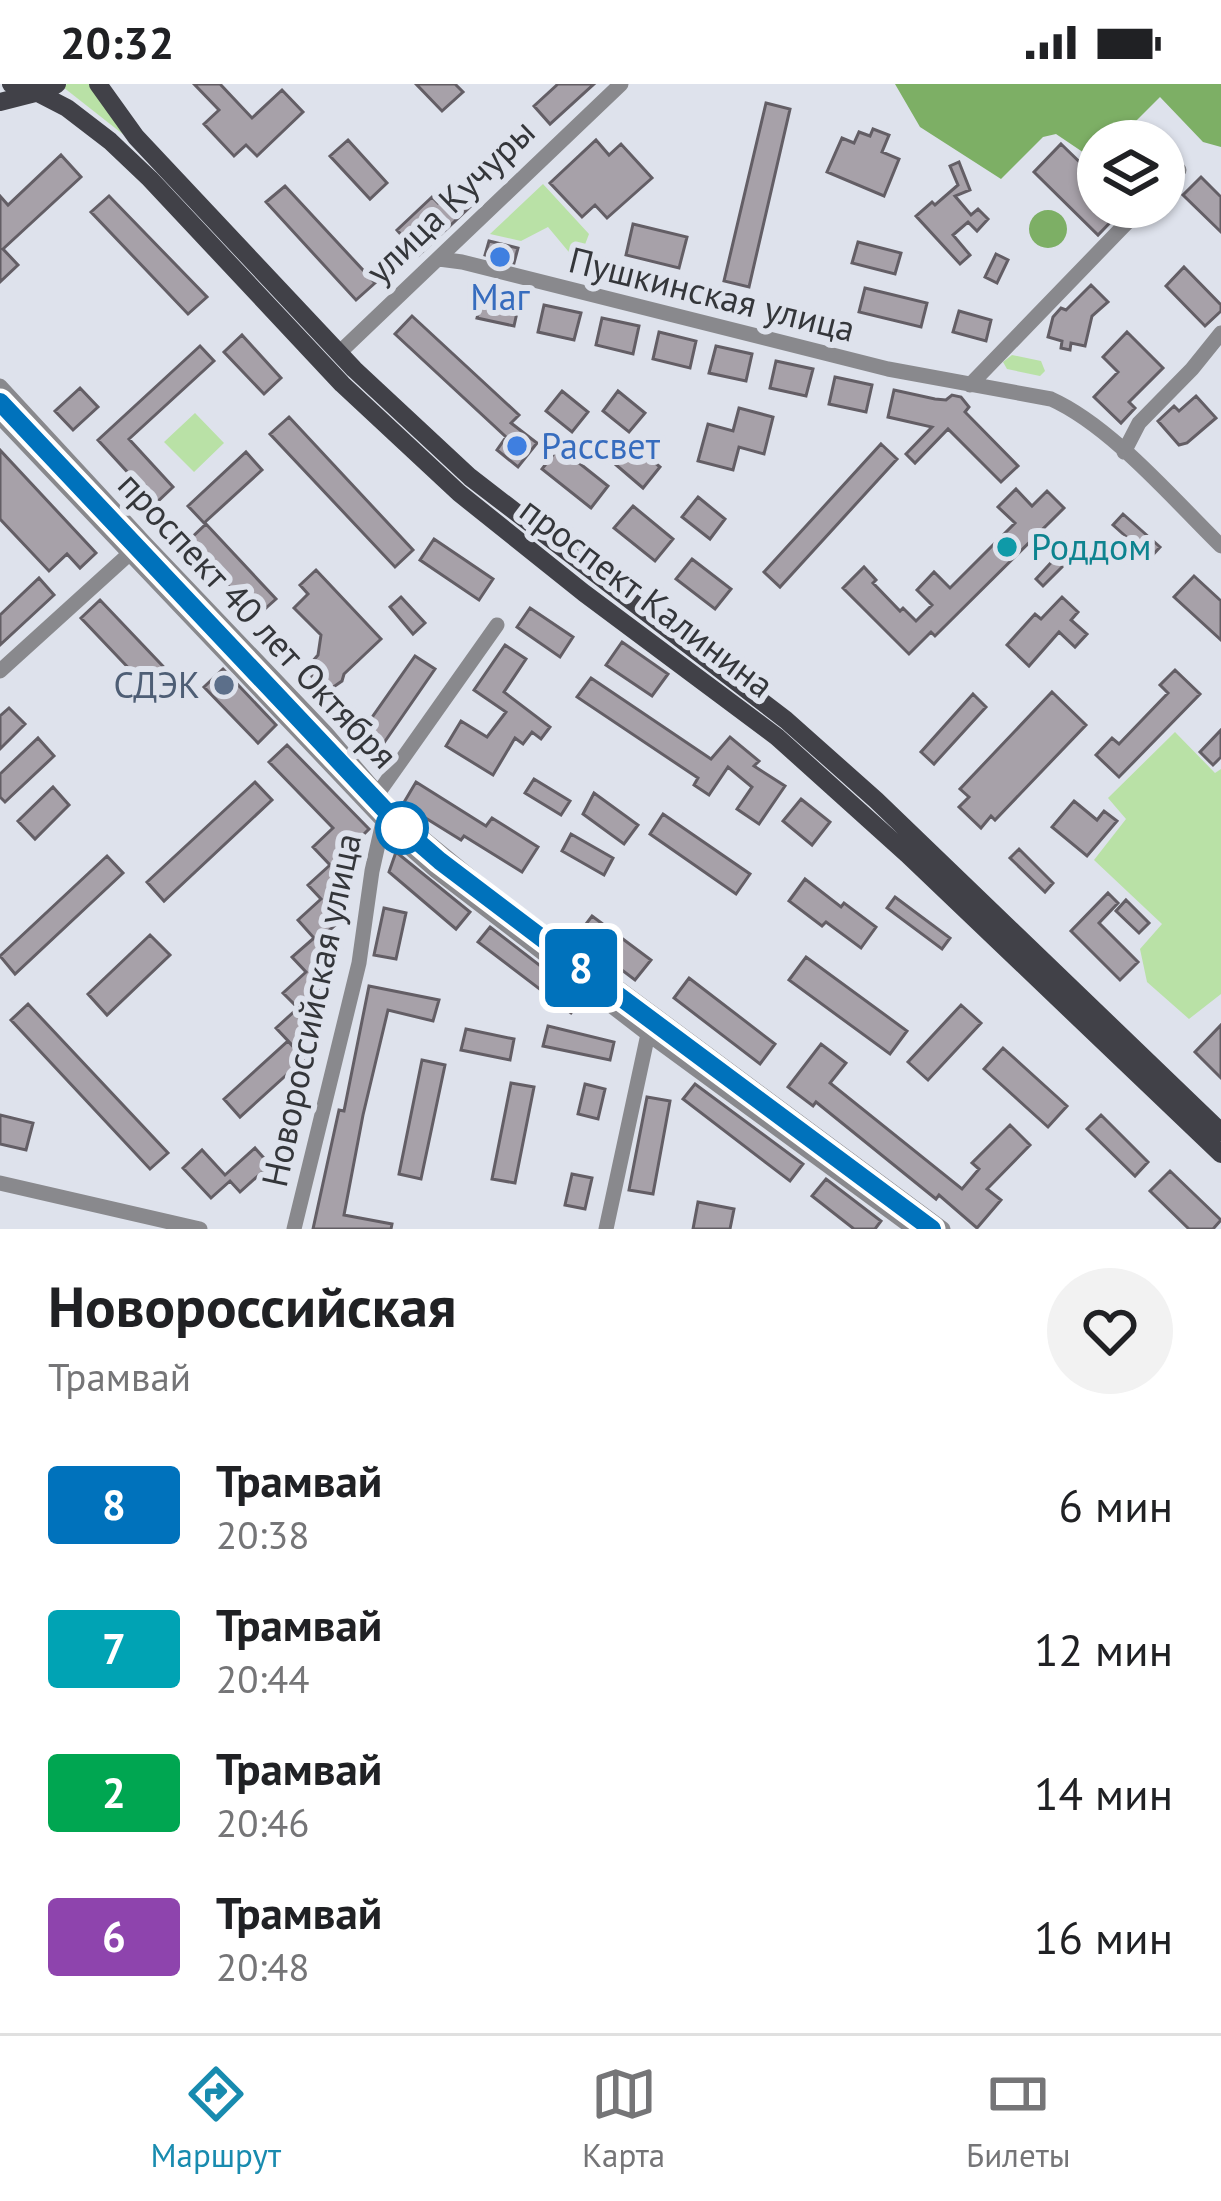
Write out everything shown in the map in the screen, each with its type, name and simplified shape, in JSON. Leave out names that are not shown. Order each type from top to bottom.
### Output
[{"type":"main road","name":"проспект Калинина","points":[[10,84],[67,108],[110,141],[332,359],[459,493],[777,737],[908,854],[1221,1154]]},
{"type":"main road","points":[[0,103],[57,84]]},
{"type":"main road","name":"проспект Калинина","points":[[98,84],[136,137],[332,359],[470,477],[801,733],[1221,1132]]},
{"type":"street","name":"улица Кучуры","points":[[332,359],[621,84]]},
{"type":"street","points":[[970,385],[1122,228]]},
{"type":"street","name":"Пушкинская улица","points":[[439,259],[888,369],[1051,399],[1074,410],[1124,452],[1221,546]]},
{"type":"street","points":[[1124,452],[1139,423],[1221,333]]},
{"type":"street","name":"проспект 40 лет Октября","points":[[0,386],[400,819],[440,855],[943,1229]]},
{"type":"street","name":"проспект 40 лет Октября","points":[[0,417],[383,822],[436,871],[914,1229]]},
{"type":"street","points":[[0,671],[128,555]]},
{"type":"street","name":"Новороссийская улица","points":[[295,1229],[359,963],[383,822],[379,792],[497,625]]},
{"type":"street","points":[[606,1229],[648,1034]]},
{"type":"street","points":[[0,1183],[200,1229]]},
{"type":"green space","points":[[89,84],[124,135],[63,87]]},
{"type":"green space","points":[[895,84],[1221,84],[1221,147],[1203,142],[1160,97],[1137,120],[1077,120],[1077,148],[1056,134],[1043,137],[1001,179],[920,127]]},
{"type":"green space","points":[[543,184],[589,234],[578,263],[548,227],[521,241],[490,234]]},
{"type":"green space","points":[[1048,210],[1061,216],[1067,229],[1061,242],[1048,248],[1035,242],[1029,229],[1035,216]]},
{"type":"green space","points":[[1012,355],[1041,361],[1045,371],[1040,376],[1007,369],[1003,362]]},
{"type":"green space","points":[[195,413],[224,443],[194,472],[164,442]]},
{"type":"green space","points":[[1175,732],[1215,773],[1221,769],[1221,994],[1189,1019],[1147,982],[1140,949],[1162,924],[1094,860],[1126,819],[1108,798]]},
{"type":"building","points":[[194,84],[220,84],[252,118],[282,90],[303,112],[257,156],[246,145],[234,156],[204,124],[219,110]]},
{"type":"building","points":[[416,84],[455,84],[463,92],[442,111]]},
{"type":"building","points":[[558,84],[594,84],[550,124],[534,106]]},
{"type":"building","points":[[766,103],[790,109],[749,287],[724,281]]},
{"type":"building","points":[[873,129],[889,135],[882,152],[899,159],[884,196],[827,172],[842,138],[854,143],[859,132],[870,136]]},
{"type":"building","points":[[348,140],[387,183],[370,199],[330,156]]},
{"type":"building","points":[[596,140],[609,155],[621,144],[652,178],[607,218],[595,205],[582,217],[550,183]]},
{"type":"building","points":[[1061,144],[1077,160],[1077,214],[1034,172]]},
{"type":"building","points":[[61,155],[81,177],[3,249],[18,265],[0,282],[0,196],[8,205]]},
{"type":"building","points":[[959,162],[970,190],[955,196],[971,215],[978,209],[988,219],[977,231],[968,222],[953,235],[970,255],[960,264],[916,216],[958,185],[950,166]]},
{"type":"building","points":[[467,176],[476,185],[472,205],[419,255],[397,230],[432,197],[438,203]]},
{"type":"building","points":[[1201,177],[1221,197],[1221,232],[1185,197]]},
{"type":"building","points":[[285,186],[375,283],[356,300],[266,202]]},
{"type":"building","points":[[109,196],[207,297],[188,314],[91,212]]},
{"type":"building","points":[[633,224],[687,237],[679,268],[626,255]]},
{"type":"building","points":[[489,241],[518,248],[514,263],[485,255]]},
{"type":"building","points":[[858,242],[901,253],[895,274],[852,263]]},
{"type":"building","points":[[996,254],[1008,260],[997,283],[985,277]]},
{"type":"building","points":[[1184,267],[1221,305],[1221,311],[1205,326],[1166,286]]},
{"type":"building","points":[[1091,285],[1108,302],[1092,316],[1085,346],[1071,343],[1070,350],[1061,348],[1062,341],[1048,337],[1053,317]]},
{"type":"building","points":[[865,288],[927,303],[921,327],[859,312]]},
{"type":"building","points":[[484,291],[520,299],[514,326],[477,318]]},
{"type":"building","points":[[544,305],[581,313],[574,340],[538,332]]},
{"type":"building","points":[[959,311],[991,320],[986,341],[953,332]]},
{"type":"building","points":[[412,316],[519,415],[511,423],[537,443],[518,467],[497,450],[506,437],[395,334]]},
{"type":"building","points":[[602,318],[639,326],[633,354],[596,345]]},
{"type":"building","points":[[659,332],[696,341],[690,368],[653,359]]},
{"type":"building","points":[[1127,332],[1163,368],[1129,402],[1135,408],[1121,423],[1094,397],[1118,372],[1103,357]]},
{"type":"building","points":[[242,335],[281,378],[264,394],[224,352]]},
{"type":"building","points":[[200,346],[214,361],[129,439],[173,487],[156,503],[98,440]]},
{"type":"building","points":[[716,346],[752,354],[746,381],[709,373]]},
{"type":"building","points":[[776,361],[813,369],[806,396],[770,388]]},
{"type":"building","points":[[835,377],[872,385],[866,412],[829,404]]},
{"type":"building","points":[[80,388],[98,407],[73,430],[55,411]]},
{"type":"building","points":[[894,390],[935,399],[961,397],[969,407],[965,412],[1018,466],[1001,482],[948,429],[915,463],[906,454],[932,427],[888,417]]},
{"type":"building","points":[[562,391],[588,412],[572,432],[546,411]]},
{"type":"building","points":[[618,391],[645,413],[629,432],[603,411]]},
{"type":"building","points":[[1196,396],[1216,418],[1179,445],[1158,421],[1174,406],[1179,411]]},
{"type":"building","points":[[739,408],[773,417],[764,454],[739,447],[733,470],[698,461],[708,424],[733,431]]},
{"type":"building","points":[[289,417],[413,550],[395,567],[270,434]]},
{"type":"building","points":[[632,443],[660,467],[643,488],[615,464]]},
{"type":"building","points":[[881,444],[897,459],[780,587],[764,572]]},
{"type":"building","points":[[559,447],[608,486],[591,508],[542,469]]},
{"type":"building","points":[[0,450],[96,553],[80,568],[67,554],[49,571],[0,519]]},
{"type":"building","points":[[246,452],[262,470],[204,523],[188,506]]},
{"type":"building","name":"Роддом","points":[[1016,489],[1032,506],[1047,491],[1064,508],[935,636],[931,632],[909,654],[843,588],[864,567],[876,580],[873,583],[916,621],[932,605],[917,590],[934,572],[950,588],[1015,523],[998,507]]},
{"type":"building","points":[[698,497],[725,519],[710,539],[682,517]]},
{"type":"building","points":[[633,506],[673,539],[655,561],[614,528]]},
{"type":"building","points":[[1123,514],[1160,547],[1150,558],[1113,525]]},
{"type":"building","points":[[206,524],[276,599],[257,616],[187,542]]},
{"type":"building","points":[[434,539],[493,579],[479,600],[420,560]]},
{"type":"building","points":[[1059,554],[1067,562],[1043,586],[1036,579]]},
{"type":"building","points":[[692,559],[731,589],[715,609],[676,579]]},
{"type":"building","points":[[316,570],[381,639],[332,688],[314,681],[310,672],[321,635],[294,608],[308,594],[300,585]]},
{"type":"building","points":[[1194,576],[1221,601],[1221,640],[1174,597]]},
{"type":"building","points":[[39,578],[54,595],[0,645],[0,615]]},
{"type":"building","points":[[401,597],[425,623],[413,634],[390,607]]},
{"type":"building","points":[[1062,597],[1078,612],[1071,620],[1087,634],[1075,647],[1059,632],[1029,666],[1007,645],[1035,614],[1041,619]]},
{"type":"building","points":[[100,600],[176,680],[157,698],[81,618]]},
{"type":"building","points":[[530,608],[573,637],[560,657],[517,627]]},
{"type":"building","points":[[622,642],[668,674],[652,696],[606,665]]},
{"type":"building","points":[[505,645],[526,659],[504,692],[550,727],[541,739],[532,732],[523,744],[515,738],[493,775],[446,746],[461,721],[487,737],[506,712],[474,690]]},
{"type":"building","points":[[415,656],[435,669],[379,750],[359,736]]},
{"type":"building","points":[[223,669],[276,725],[258,743],[204,687]]},
{"type":"building","points":[[1175,670],[1200,694],[1119,777],[1096,755],[1112,738],[1119,744],[1168,693],[1160,685]]},
{"type":"building","points":[[591,678],[711,759],[730,737],[759,761],[754,766],[785,786],[759,824],[737,809],[752,787],[728,767],[709,795],[694,785],[698,778],[577,697]]},
{"type":"building","points":[[1052,692],[1086,725],[995,820],[991,816],[981,828],[959,807],[969,797],[960,789]]},
{"type":"building","points":[[973,694],[986,707],[934,764],[921,752]]},
{"type":"building","points":[[9,708],[25,724],[0,749],[0,716]]},
{"type":"building","points":[[1221,730],[1221,757],[1213,765],[1200,752]]},
{"type":"building","points":[[38,738],[54,756],[5,802],[0,797],[0,774]]},
{"type":"building","points":[[287,745],[369,829],[334,869],[347,884],[326,903],[341,920],[317,941],[331,957],[310,976],[324,991],[301,1012],[314,1026],[293,1046],[276,1028],[298,1008],[283,993],[306,972],[292,957],[314,938],[298,920],[321,899],[308,885],[330,865],[313,847],[333,828],[269,762]]},
{"type":"building","points":[[534,779],[570,801],[561,815],[525,793]]},
{"type":"building","points":[[255,782],[272,800],[164,901],[147,882]]},
{"type":"building","points":[[416,782],[486,826],[492,818],[538,847],[522,872],[403,804]]},
{"type":"building","points":[[53,787],[69,805],[35,839],[18,821]]},
{"type":"building","points":[[594,793],[638,825],[624,844],[583,814]]},
{"type":"building","points":[[801,799],[830,822],[812,845],[783,821]]},
{"type":"building","points":[[1074,801],[1097,820],[1104,811],[1117,821],[1087,856],[1052,827]]},
{"type":"building","points":[[663,814],[750,874],[736,894],[650,834]]},
{"type":"building","points":[[571,834],[613,858],[604,875],[562,851]]},
{"type":"building","points":[[1019,849],[1053,883],[1045,892],[1010,858]]},
{"type":"building","points":[[396,852],[470,912],[456,929],[389,872]]},
{"type":"building","points":[[107,856],[123,873],[15,974],[0,956]]},
{"type":"building","points":[[805,879],[876,927],[861,948],[789,901]]},
{"type":"building","points":[[1108,893],[1118,903],[1099,923],[1138,962],[1120,980],[1071,931]]},
{"type":"building","points":[[895,897],[950,938],[942,949],[887,908]]},
{"type":"building","points":[[1126,900],[1149,923],[1139,933],[1116,911]]},
{"type":"building","points":[[384,908],[406,913],[396,959],[374,955]]},
{"type":"building","points":[[592,916],[651,960],[635,980],[577,936]]},
{"type":"building","points":[[490,927],[582,998],[571,1013],[478,942]]},
{"type":"building","points":[[150,935],[170,955],[107,1015],[88,994]]},
{"type":"building","points":[[806,957],[907,1031],[890,1054],[789,980]]},
{"type":"building","points":[[689,978],[775,1044],[760,1064],[674,998]]},
{"type":"building","points":[[369,986],[439,1000],[433,1021],[388,1010],[363,1115],[344,1215],[392,1224],[391,1229],[313,1229],[339,1110],[344,1111]]},
{"type":"building","points":[[28,1004],[168,1153],[150,1169],[11,1020]]},
{"type":"building","points":[[961,1005],[981,1023],[928,1080],[908,1062]]},
{"type":"building","points":[[1221,1025],[1221,1078],[1195,1052]]},
{"type":"building","points":[[548,1026],[614,1042],[610,1060],[543,1046]]},
{"type":"building","points":[[466,1029],[514,1039],[510,1060],[461,1050]]},
{"type":"building","points":[[288,1041],[304,1059],[240,1117],[224,1099]]},
{"type":"building","points":[[821,1044],[846,1063],[830,1083],[962,1189],[979,1169],[972,1163],[1010,1125],[1030,1145],[987,1189],[1001,1200],[977,1228],[816,1102],[813,1106],[788,1087]]},
{"type":"building","points":[[1003,1048],[1067,1106],[1048,1127],[984,1069]]},
{"type":"building","points":[[422,1060],[445,1065],[421,1179],[399,1174]]},
{"type":"building","points":[[511,1083],[534,1087],[515,1183],[492,1179]]},
{"type":"building","points":[[585,1084],[605,1089],[598,1119],[578,1114]]},
{"type":"building","points":[[695,1084],[803,1164],[790,1181],[683,1099]]},
{"type":"building","points":[[647,1097],[670,1101],[653,1194],[629,1190]]},
{"type":"building","points":[[0,1115],[33,1123],[26,1150],[0,1144]]},
{"type":"building","points":[[1101,1115],[1148,1162],[1135,1176],[1087,1129]]},
{"type":"building","points":[[255,1148],[270,1165],[240,1192],[230,1181],[211,1198],[183,1168],[202,1150],[225,1175]]},
{"type":"building","points":[[1170,1171],[1221,1220],[1213,1229],[1189,1229],[1150,1191]]},
{"type":"building","points":[[572,1174],[592,1178],[585,1209],[565,1205]]},
{"type":"building","points":[[826,1179],[881,1221],[875,1229],[854,1229],[812,1196]]},
{"type":"building","points":[[698,1202],[734,1209],[730,1229],[693,1229]]},
{"type":"tram line","points":[[0,402],[402,828],[932,1229]]},
{"type":"tram line","name":"8","points":[[0,402],[402,828],[932,1229]]},
{"type":"place","name":"Маг","points":[[500,257]]},
{"type":"place","name":"Рассвет","points":[[517,446]]},
{"type":"place","name":"Роддом","points":[[1007,547]]},
{"type":"place","name":"СДЭК","points":[[224,685]]}]
